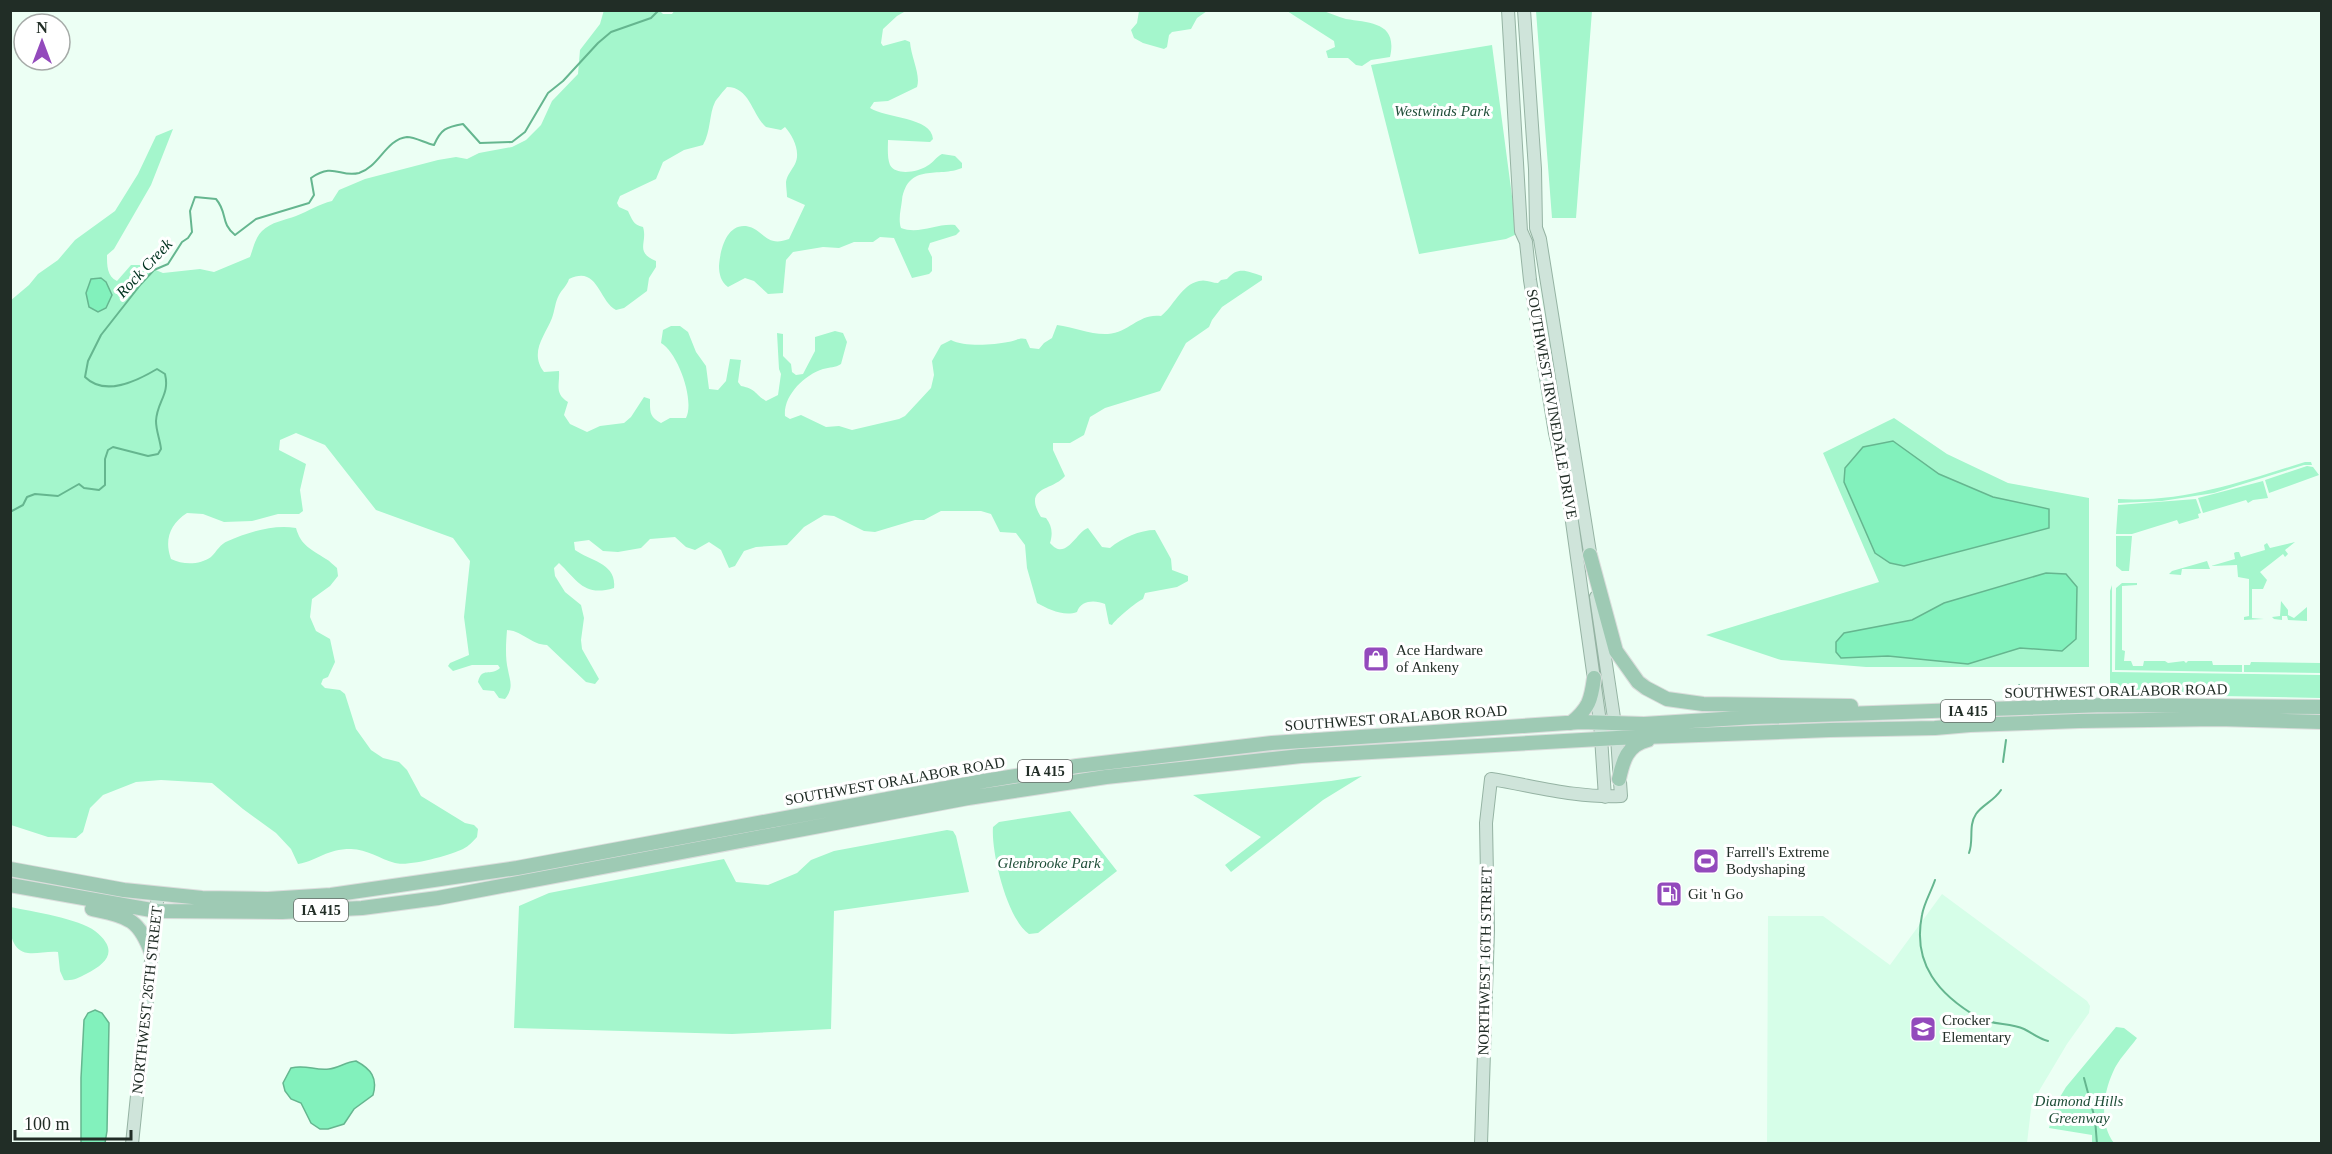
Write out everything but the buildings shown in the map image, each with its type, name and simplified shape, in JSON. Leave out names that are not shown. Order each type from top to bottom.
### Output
[{"type":"main road","name":"SOUTHWEST IRVINEDALE DRIVE","points":[[1508,10],[1521,231],[1526,242],[1555,433],[1567,486],[1594,678],[1607,722],[1617,738],[1621,796],[1605,797],[1602,739],[1607,722],[1590,555],[1540,239],[1536,228],[1535,169],[1524,10]]},
{"type":"main road","points":[[1590,555],[1616,651],[1638,682],[1655,693],[1678,701],[1703,704],[1846,706],[1934,711]]},
{"type":"main road","points":[[1571,723],[1587,708],[1594,678]]},
{"type":"main road","name":"SOUTHWEST ORALABOR ROAD","points":[[158,893],[224,899],[331,895],[483,874],[867,801],[1077,766],[1272,743],[1571,723],[1644,724],[2104,705],[2322,707]]},
{"type":"main road","name":"SOUTHWEST ORALABOR ROAD","points":[[157,911],[282,912],[362,908],[438,898],[968,798],[1106,777],[1301,756],[1617,738],[1935,728],[2079,720],[2218,719],[2322,722]]},
{"type":"main road","points":[[1619,779],[1624,760],[1632,748],[1643,741],[1663,737]]},
{"type":"main road","name":"NORTHWEST 16TH STREET","points":[[1481,1143],[1488,930],[1486,823],[1491,779],[1564,794],[1605,797]]},
{"type":"main road","name":"IA 415","points":[[10,869],[124,890],[158,893]]},
{"type":"main road","name":"IA 415","points":[[10,885],[157,911]]},
{"type":"main road","points":[[10,891],[125,918],[138,925],[152,954]]},
{"type":"main road","name":"NORTHWEST 26TH STREET","points":[[132,1143],[158,893]]},
{"type":"shaded area","points":[[101,278],[106,282],[112,295],[106,308],[98,312],[89,307],[86,293],[91,279]]},
{"type":"shaded area","points":[[1893,441],[1939,474],[1993,497],[2049,509],[2049,528],[1904,566],[1890,563],[1875,553],[1844,482],[1845,468],[1863,447]]},
{"type":"shaded area","points":[[2046,573],[2066,574],[2077,587],[2076,639],[2062,651],[2020,648],[1968,664],[1888,656],[1841,658],[1836,652],[1836,642],[1844,633],[1912,620],[1944,603]]},
{"type":"shaded area","name":"Crocker Elementary","points":[[1942,894],[2087,1001],[2090,1006],[2089,1013],[2039,1091],[2031,1109],[2027,1143],[1767,1143],[1768,916],[1823,916],[1890,965]]},
{"type":"shaded area","points":[[95,1010],[102,1013],[109,1023],[107,1131],[105,1143],[81,1143],[84,1020],[88,1013]]},
{"type":"shaded area","points":[[356,1061],[366,1067],[374,1079],[373,1095],[354,1109],[344,1124],[320,1129],[311,1123],[301,1103],[291,1099],[285,1091],[283,1083],[291,1068],[329,1069]]},
{"type":"green space","points":[[604,10],[660,11],[663,14],[672,14],[675,10],[920,11],[904,12],[897,16],[883,29],[881,43],[883,46],[905,40],[910,42],[918,77],[917,87],[888,101],[874,102],[870,108],[917,122],[931,132],[933,139],[930,142],[888,140],[888,159],[890,165],[897,171],[918,170],[929,165],[942,154],[955,156],[962,163],[962,168],[953,171],[926,174],[911,180],[905,188],[902,200],[901,228],[921,230],[955,225],[960,231],[956,235],[930,243],[928,249],[932,257],[932,271],[929,274],[912,278],[894,238],[880,237],[873,242],[854,242],[839,248],[823,247],[793,252],[786,260],[783,293],[768,294],[754,281],[745,278],[728,287],[721,278],[719,266],[725,240],[733,229],[746,226],[770,240],[789,239],[805,205],[787,197],[788,175],[797,159],[791,135],[785,127],[781,130],[766,127],[746,96],[735,88],[727,87],[715,102],[703,145],[684,150],[663,162],[656,179],[620,196],[617,203],[619,207],[628,211],[635,223],[643,227],[645,254],[656,261],[656,267],[649,278],[647,291],[624,308],[616,310],[592,280],[586,277],[579,276],[569,279],[560,293],[540,344],[538,358],[544,372],[559,371],[559,392],[568,402],[564,415],[570,424],[587,432],[600,426],[624,423],[631,417],[644,397],[650,399],[651,413],[661,423],[670,418],[686,418],[687,389],[679,366],[661,343],[663,330],[671,326],[680,326],[688,332],[696,352],[706,366],[709,389],[718,390],[726,381],[730,359],[741,360],[738,382],[741,386],[753,390],[766,401],[778,395],[781,374],[777,333],[783,334],[783,356],[791,364],[792,372],[796,375],[803,374],[815,351],[815,337],[835,331],[843,333],[847,342],[841,364],[816,372],[802,381],[787,401],[785,416],[790,419],[801,415],[826,427],[839,426],[852,430],[905,416],[931,388],[934,375],[932,361],[941,345],[951,340],[963,344],[979,345],[1026,339],[1030,348],[1039,349],[1052,338],[1057,325],[1095,333],[1116,333],[1147,317],[1161,316],[1182,291],[1193,283],[1204,280],[1218,283],[1235,272],[1247,271],[1262,276],[1262,280],[1222,307],[1209,327],[1186,343],[1160,391],[1105,408],[1090,417],[1084,435],[1070,443],[1053,443],[1053,450],[1065,476],[1041,490],[1035,500],[1041,517],[1046,518],[1050,524],[1052,533],[1050,543],[1056,548],[1066,548],[1088,528],[1102,547],[1110,548],[1131,535],[1155,530],[1171,559],[1172,570],[1188,576],[1188,581],[1177,587],[1145,593],[1143,599],[1112,625],[1109,624],[1105,604],[1101,603],[1085,603],[1077,612],[1067,614],[1056,612],[1037,603],[1027,568],[1025,545],[1016,533],[1000,532],[991,514],[981,511],[941,511],[924,520],[915,520],[875,532],[864,531],[834,516],[824,515],[804,527],[787,545],[756,547],[744,551],[735,566],[729,568],[721,550],[709,542],[695,550],[686,547],[675,537],[650,539],[641,548],[618,552],[603,551],[589,540],[574,542],[575,550],[607,568],[614,580],[614,588],[588,589],[559,563],[554,568],[555,576],[565,592],[581,605],[584,618],[582,649],[599,679],[595,684],[586,682],[547,645],[536,643],[507,630],[506,660],[511,684],[505,699],[499,698],[494,691],[483,690],[478,682],[482,674],[500,668],[498,665],[472,665],[453,671],[448,666],[469,655],[464,617],[470,561],[453,538],[376,510],[325,445],[296,433],[280,440],[279,450],[306,464],[300,490],[303,511],[299,514],[278,514],[252,521],[224,522],[203,514],[187,513],[176,522],[170,533],[168,545],[171,559],[186,563],[202,562],[211,557],[225,542],[244,535],[270,528],[296,528],[304,543],[311,550],[337,568],[338,576],[330,586],[312,599],[310,617],[316,631],[330,639],[335,662],[328,677],[323,679],[321,684],[325,688],[340,690],[345,694],[356,729],[371,750],[383,758],[399,762],[407,770],[421,796],[465,823],[474,825],[478,829],[477,837],[463,849],[419,862],[395,863],[363,851],[342,849],[298,864],[291,849],[276,833],[212,783],[161,780],[136,782],[103,795],[90,808],[83,832],[76,838],[48,837],[11,825],[10,301],[38,274],[58,260],[75,240],[115,211],[138,174],[156,136],[173,129],[151,185],[114,249],[107,255],[109,273],[117,281],[131,265],[143,265],[163,273],[200,269],[214,272],[250,257],[258,237],[270,225],[332,201],[339,190],[365,179],[438,160],[456,157],[467,159],[479,153],[512,147],[526,140],[541,125],[552,101],[578,74],[580,50],[600,24]]},
{"type":"green space","points":[[1139,10],[1207,11],[1197,18],[1191,29],[1172,32],[1169,35],[1167,47],[1164,49],[1134,38],[1131,30],[1137,23]]},
{"type":"green space","points":[[1320,10],[1346,19],[1380,26],[1390,37],[1390,57],[1371,60],[1362,66],[1356,65],[1348,58],[1328,58],[1326,51],[1335,47],[1334,41],[1287,11]]},
{"type":"green space","points":[[1536,11],[1592,11],[1576,218],[1552,218]]},
{"type":"green space","name":"Westwinds Park","points":[[1492,45],[1517,234],[1506,239],[1419,254],[1371,65]]},
{"type":"green space","points":[[1894,418],[1947,454],[2008,483],[2089,498],[2089,667],[1866,667],[1781,660],[1706,635],[1879,582],[1823,453]]},
{"type":"green space","points":[[2311,462],[2312,465],[2304,465],[2214,493],[2162,501],[2118,503],[2118,499],[2166,498],[2213,489]]},
{"type":"green space","points":[[2307,466],[2313,467],[2319,475],[2269,493],[2265,480]]},
{"type":"green space","points":[[2263,481],[2268,498],[2248,503],[2246,500],[2203,513],[2198,498]]},
{"type":"green space","points":[[2196,499],[2201,513],[2198,514],[2199,518],[2179,524],[2177,520],[2132,534],[2116,534],[2118,505]]},
{"type":"green space","points":[[2116,536],[2132,536],[2129,571],[2122,571],[2116,566]]},
{"type":"green space","points":[[2295,542],[2285,550],[2288,554],[2285,557],[2283,554],[2260,572],[2267,580],[2263,589],[2252,589],[2252,618],[2264,619],[2244,620],[2244,617],[2249,616],[2249,579],[2238,577],[2237,565],[2211,566],[2235,559],[2234,553],[2236,552],[2239,552],[2241,557],[2265,550],[2264,545],[2267,543],[2270,548]]},
{"type":"green space","points":[[2207,561],[2210,569],[2182,569],[2181,575],[2169,574],[2172,571]]},
{"type":"green space","points":[[2122,583],[2137,583],[2137,585],[2122,586],[2124,661],[2131,661],[2133,666],[2143,666],[2144,661],[2168,663],[2184,661],[2186,663],[2188,661],[2212,661],[2213,665],[2242,665],[2242,672],[2115,670],[2116,588]]},
{"type":"green space","points":[[2112,585],[2112,672],[2321,675],[2321,698],[2118,694],[2110,683],[2110,591]]},
{"type":"green space","points":[[2281,601],[2288,610],[2288,615],[2294,618],[2307,607],[2307,621],[2288,620],[2287,616],[2282,616],[2282,620],[2274,619],[2272,617],[2280,616]]},
{"type":"green space","points":[[2320,651],[2321,673],[2244,672],[2244,665],[2250,665],[2251,662],[2320,663]]},
{"type":"green space","points":[[1362,776],[1323,800],[1231,872],[1225,865],[1261,837],[1193,795],[1331,781]]},
{"type":"green space","name":"Glenbrooke Park","points":[[1070,811],[1117,871],[1038,933],[1029,934],[1021,926],[1007,900],[998,868],[993,827],[999,822]]},
{"type":"green space","points":[[947,830],[953,831],[956,836],[969,892],[834,911],[831,1029],[732,1034],[514,1028],[519,906],[549,893],[724,859],[736,882],[768,885],[797,873],[811,860],[834,851]]},
{"type":"green space","points":[[10,907],[55,916],[88,927],[107,944],[109,950],[105,961],[94,970],[75,979],[64,980],[60,971],[58,952],[28,953],[16,947],[11,935]]},
{"type":"green space","name":"Diamond Hills Greenway","points":[[2116,1027],[2124,1028],[2137,1038],[2115,1068],[2105,1099],[2104,1118],[2114,1143],[2092,1143],[2092,1135],[2049,1128],[2057,1102],[2066,1087]]},
{"type":"waterway","name":"Rock Creek","points":[[10,512],[23,505],[27,497],[35,494],[58,496],[79,484],[84,488],[99,490],[105,485],[105,459],[108,450],[113,447],[148,456],[158,454],[161,449],[156,421],[165,393],[165,374],[157,369],[131,382],[111,386],[93,383],[85,377],[88,361],[101,335],[141,284],[154,270],[168,264],[182,242],[192,232],[190,211],[195,197],[216,199],[220,204],[227,226],[235,235],[256,219],[309,203],[314,195],[311,178],[319,173],[326,171],[359,173],[366,170],[400,139],[410,137],[434,145],[439,135],[445,130],[463,124],[480,143],[512,142],[525,132],[548,93],[563,81],[598,43],[611,32],[651,18],[659,10]]},
{"type":"waterway","points":[[2018,689],[2019,685]]},
{"type":"waterway","points":[[2003,762],[2006,740]]},
{"type":"waterway","points":[[1969,853],[1974,819],[2001,790]]},
{"type":"waterway","points":[[1935,880],[1923,911],[1920,933],[1921,949],[1932,976],[1952,999],[1979,1018],[2019,1027],[2048,1041]]},
{"type":"waterway","points":[[2084,1078],[2095,1119],[2097,1144]]},
{"type":"place","name":"Ace Hardware of Ankeny","points":[[1376,659]]},
{"type":"place","name":"Farrell's Extreme Bodyshaping","points":[[1706,861]]},
{"type":"place","name":"Git 'n Go","points":[[1669,894]]},
{"type":"place","name":"Crocker Elementary","points":[[1923,1029]]}]
